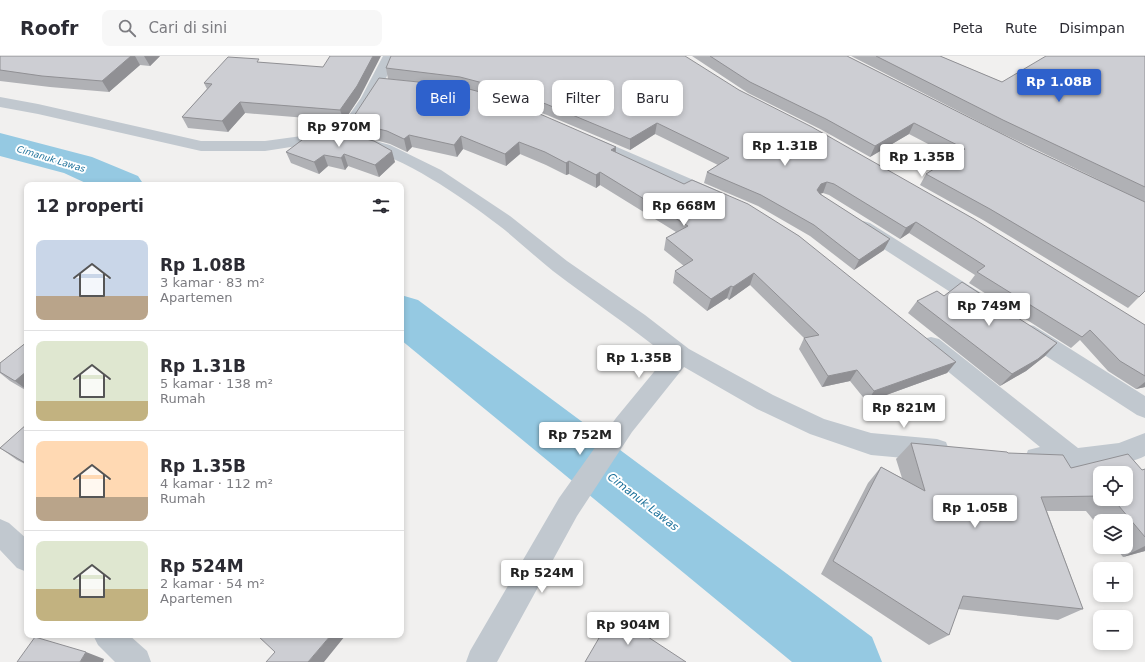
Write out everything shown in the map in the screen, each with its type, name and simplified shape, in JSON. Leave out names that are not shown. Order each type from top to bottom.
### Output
[{"type":"street","points":[[342,137],[363,109],[386,84],[390,56]]},
{"type":"street","points":[[0,102],[38,109],[164,139],[201,146],[253,146],[342,137],[384,148],[435,174],[504,220],[560,266],[638,321],[681,355],[765,402],[818,427],[871,444],[958,452]]},
{"type":"street","points":[[575,134],[730,202]]},
{"type":"street","points":[[849,218],[1145,408]]},
{"type":"street","points":[[915,332],[1074,460]]},
{"type":"street","points":[[481,662],[568,507],[624,425],[681,355]]},
{"type":"street","points":[[1012,456],[1074,460],[1102,457],[1134,450],[1145,444]]},
{"type":"street","points":[[0,532],[24,555]]},
{"type":"street","points":[[111,638],[136,662]]},
{"type":"building","points":[[0,56],[131,56],[102,81],[42,76],[0,70]]},
{"type":"building","points":[[330,56],[373,56],[357,86],[340,110],[240,102],[222,121],[182,117],[212,84],[204,83],[228,57],[259,59],[257,62],[323,67]]},
{"type":"building","points":[[391,56],[685,56],[739,90],[812,127],[974,219],[1145,325],[1145,376],[1120,361],[1090,330],[1082,337],[977,272],[985,266],[916,222],[906,228],[834,184],[827,182],[821,184],[817,190],[820,194],[890,239],[859,260],[814,225],[761,195],[707,172],[729,158],[657,123],[630,139],[575,116],[614,116],[614,80],[552,80],[552,106],[544,103],[544,80],[478,80],[478,82],[460,77],[386,68]]},
{"type":"building","points":[[710,56],[847,56],[1030,148],[1145,202],[1145,291],[1139,297],[990,209],[926,174],[965,149],[914,123],[875,146],[826,119],[750,82]]},
{"type":"building","points":[[876,56],[940,56],[1002,82],[1046,56],[1145,56],[1145,187],[1003,120]]},
{"type":"building","points":[[379,78],[416,82],[416,116],[470,116],[470,89],[478,91],[478,116],[544,116],[616,147],[611,150],[684,184],[692,180],[748,204],[799,236],[956,362],[874,391],[857,370],[828,376],[804,338],[819,335],[754,273],[711,299],[675,271],[693,260],[666,238],[688,226],[600,172],[596,175],[569,161],[566,163],[545,152],[519,142],[505,154],[461,136],[454,145],[409,135],[404,139],[387,131],[350,122]]},
{"type":"building","points":[[338,132],[374,141],[392,151],[375,165],[344,154],[341,158],[324,155],[314,162],[286,152],[310,134]]},
{"type":"building","points":[[962,282],[1057,343],[1038,359],[1012,374],[917,301],[937,291],[944,296]]},
{"type":"building","points":[[24,344],[24,374],[15,381],[0,372],[0,363]]},
{"type":"building","points":[[24,427],[24,462],[0,448]]},
{"type":"building","points":[[911,443],[1008,453],[1063,455],[1071,468],[1128,454],[1142,470],[1145,469],[1145,537],[1133,523],[1133,514],[1126,514],[1119,506],[1133,506],[1133,466],[1093,466],[1093,496],[1041,497],[1083,609],[963,596],[949,635],[833,561],[881,467],[925,491]]},
{"type":"building","points":[[613,614],[686,662],[585,662]]},
{"type":"building","points":[[34,638],[86,652],[80,662],[17,662]]},
{"type":"building","points":[[260,638],[328,638],[308,662],[266,662],[275,652]]},
{"type":"waterway","name":"Cimanuk Lawas","points":[[0,144],[78,165],[117,182]]},
{"type":"waterway","name":"Cimanuk Lawas","points":[[404,315],[847,662]]}]
